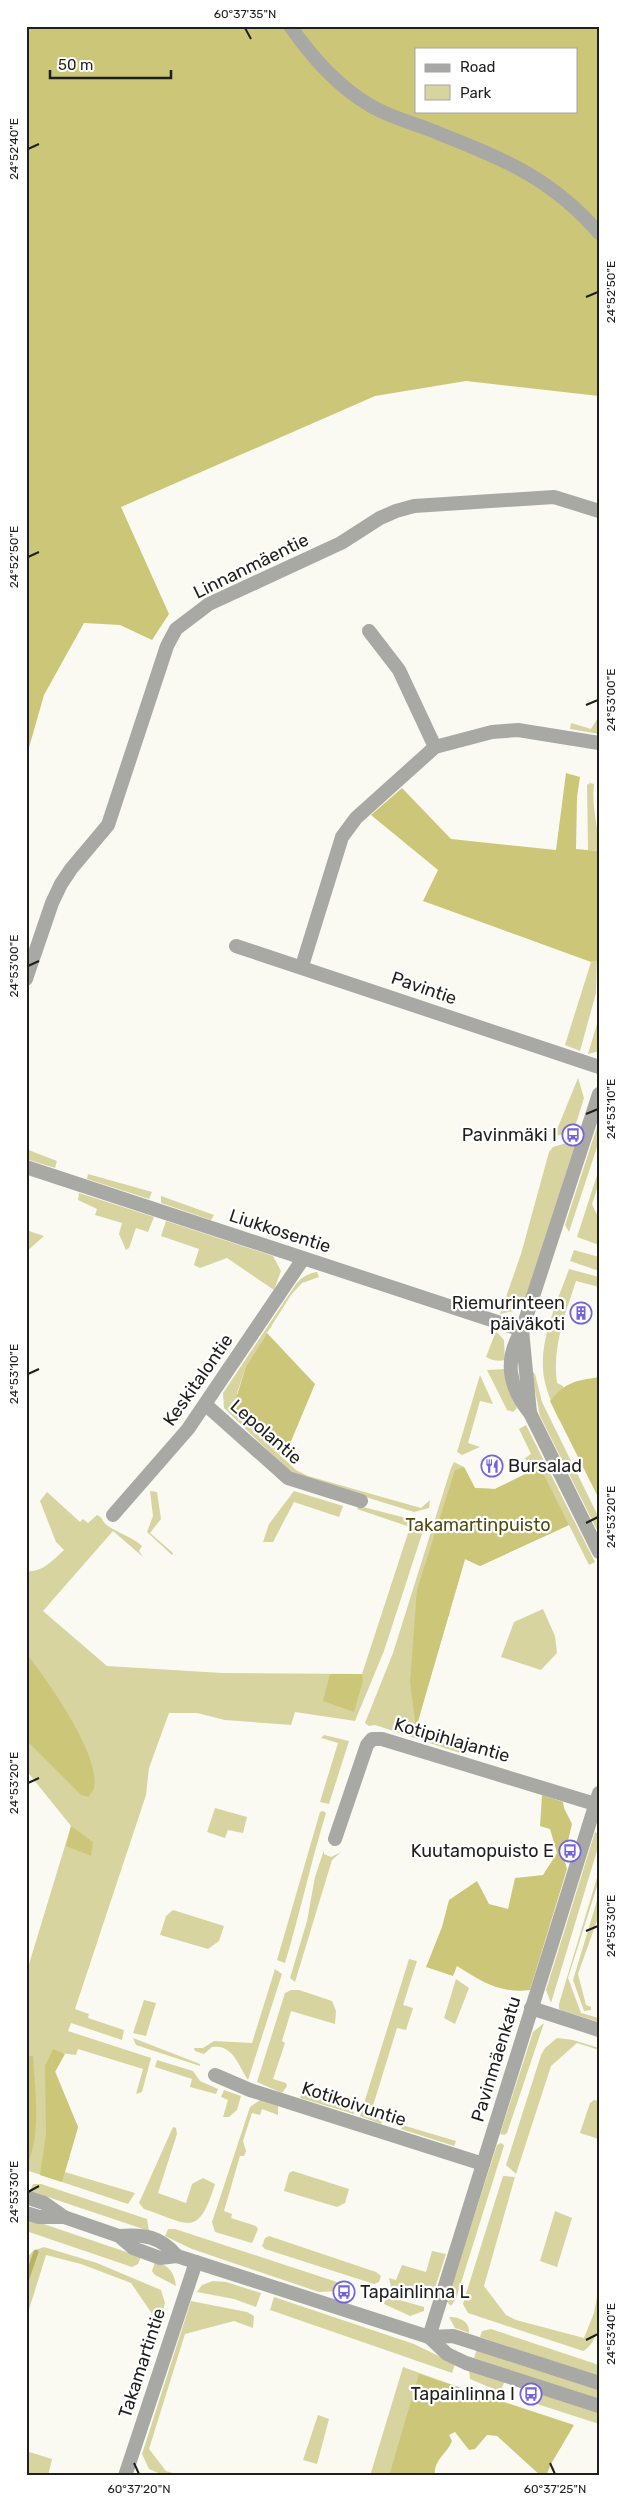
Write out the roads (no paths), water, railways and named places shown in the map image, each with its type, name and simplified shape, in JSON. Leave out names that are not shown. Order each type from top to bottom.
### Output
[{"type":"street","points":[[290,26],[323,69],[372,106],[492,154],[523,169],[574,207],[599,233]]},
{"type":"street","name":"Linnanmäentie","points":[[26,979],[52,902],[61,884],[71,869],[108,825],[167,646],[176,630],[189,617],[209,604],[341,543],[380,518],[414,506],[554,497],[599,511]]},
{"type":"street","points":[[369,631],[399,670],[435,747]]},
{"type":"street","points":[[302,966],[342,837],[356,818],[435,747],[492,732],[518,730],[599,743]]},
{"type":"street","name":"Pavintie","points":[[236,946],[302,966],[599,1066]]},
{"type":"street","points":[[599,1094],[522,1330],[514,1342],[510,1365],[518,1398],[530,1413],[599,1552]]},
{"type":"street","name":"Liukkosentie","points":[[26,1167],[522,1330]]},
{"type":"street","name":"Keskitalontie","points":[[113,1515],[188,1429],[206,1405],[303,1259]]},
{"type":"street","name":"Lepolantie","points":[[206,1405],[288,1478],[361,1501]]},
{"type":"street","name":"Kotipihlajantie","points":[[335,1839],[367,1745],[372,1739],[382,1738],[597,1798]]},
{"type":"street","name":"Pavinmäenkatu","points":[[429,2337],[597,1798]]},
{"type":"street","points":[[531,2008],[599,2030]]},
{"type":"street","name":"Kotikoivuntie","points":[[215,2076],[264,2095],[483,2164]]},
{"type":"street","points":[[26,2197],[44,2203],[64,2217],[119,2236],[133,2248],[160,2258],[177,2256],[429,2337],[453,2336],[599,2383]]},
{"type":"street","points":[[26,2213],[39,2217],[64,2217]]},
{"type":"street","name":"Takamartintie","points":[[129,2475],[196,2262]]},
{"type":"street","points":[[429,2337],[447,2354],[466,2363],[599,2406]]},
{"type":"waterway","points":[[26,2281],[36,2252]]},
{"type":"place","name":"Pavinmäki I","points":[[573,1135]]},
{"type":"place","name":"Riemurinteen päiväkoti","points":[[581,1313]]},
{"type":"place","name":"Bursalad","points":[[492,1466]]},
{"type":"place","name":"Kuutamopuisto E","points":[[570,1851]]},
{"type":"place","name":"Tapainlinna L","points":[[344,2292]]},
{"type":"place","name":"Tapainlinna I","points":[[531,2394]]},
{"type":"park label","name":"Takamartinpuisto","points":[[478,1525]]}]
